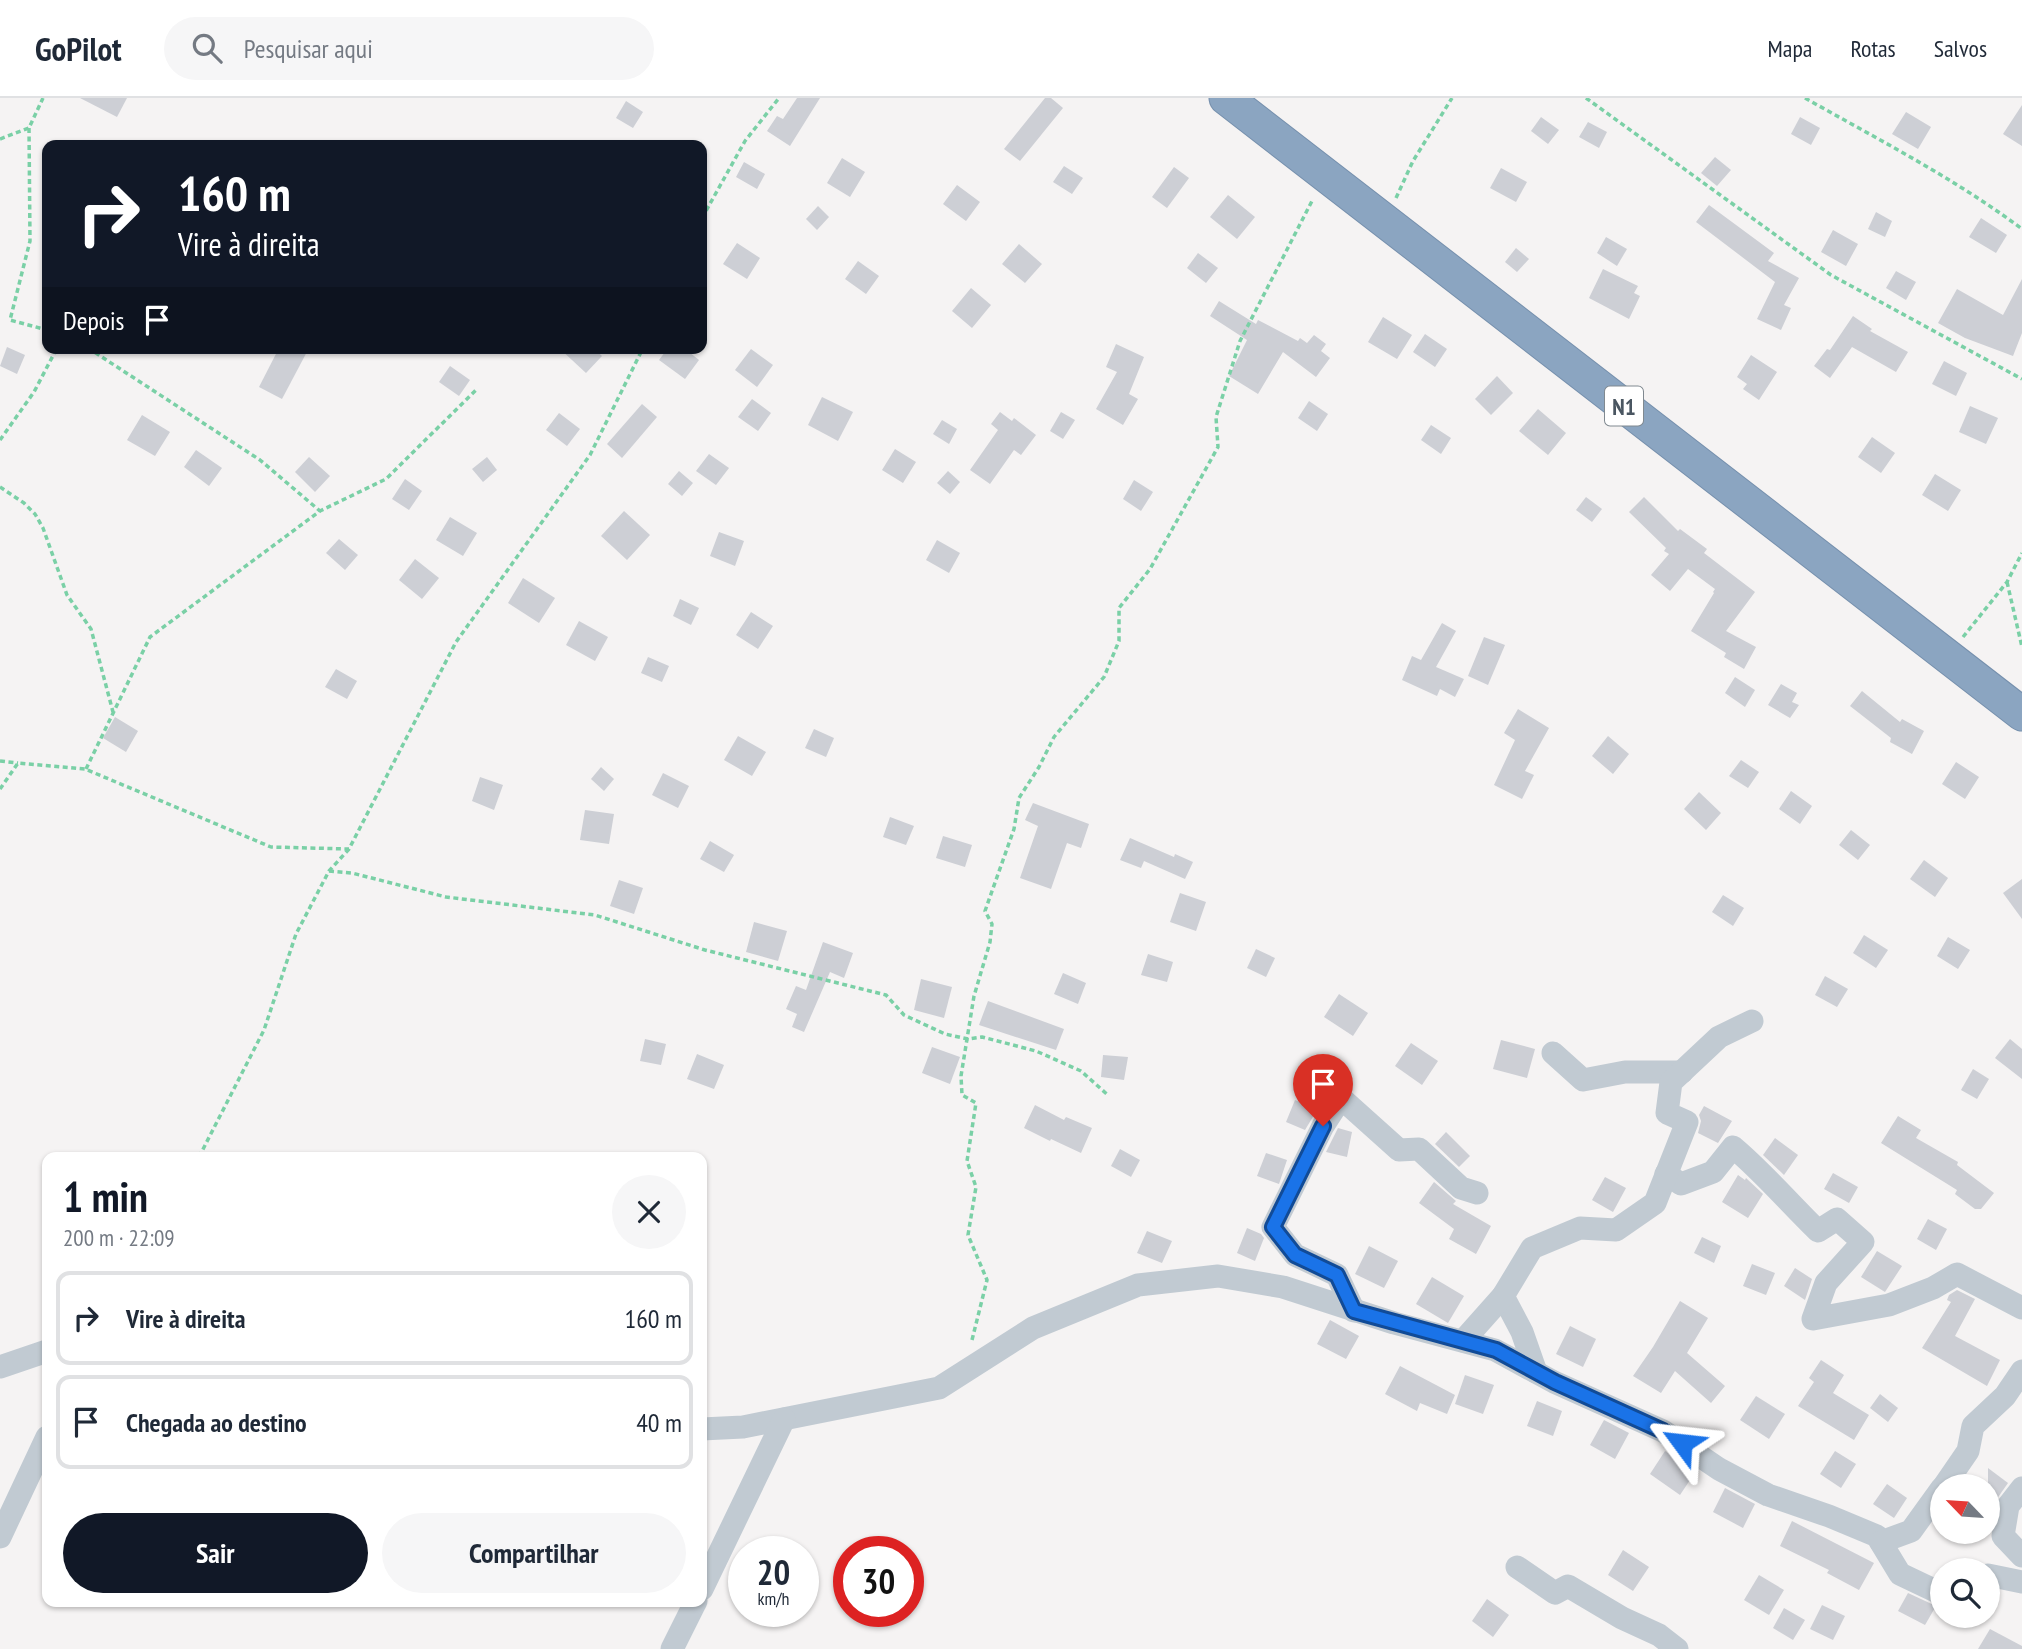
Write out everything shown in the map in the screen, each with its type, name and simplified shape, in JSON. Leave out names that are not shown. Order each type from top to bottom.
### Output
[{"type":"highway","name":"N1","points":[[1226,98],[2022,714]]},
{"type":"street","points":[[1463,1341],[1503,1296],[1532,1248],[1580,1228],[1616,1230],[1655,1203],[1687,1122],[1667,1113],[1671,1082],[1719,1037],[1752,1021]]},
{"type":"street","points":[[1553,1053],[1583,1080],[1625,1072],[1682,1072]]},
{"type":"street","points":[[1354,1311],[1337,1275],[1295,1255],[1273,1227],[1323,1126],[1341,1098],[1399,1150],[1419,1149],[1461,1188],[1476,1192]]},
{"type":"street","points":[[1666,1174],[1681,1184],[1692,1180],[1713,1171],[1733,1147],[1762,1171],[1787,1201],[1818,1231],[1837,1219],[1863,1242],[1826,1283],[1813,1319],[1889,1305],[1933,1289],[1957,1274],[2022,1308]]},
{"type":"street","points":[[707,1429],[743,1427],[939,1388],[1033,1328],[1138,1285],[1218,1276],[1283,1287],[1354,1311],[1496,1350],[1536,1372],[1663,1431],[1719,1469],[1768,1496],[1877,1536],[1900,1574],[1930,1588]]},
{"type":"street","points":[[1503,1296],[1522,1332],[1536,1372]]},
{"type":"street","points":[[0,1367],[42,1353]]},
{"type":"street","points":[[1952,1474],[1968,1451],[1973,1426],[2005,1396],[2022,1371]]},
{"type":"street","points":[[707,1579],[784,1419]]},
{"type":"street","points":[[0,1537],[42,1448]]},
{"type":"street","points":[[2022,1488],[2008,1506],[2003,1536],[2022,1556]]},
{"type":"street","points":[[1881,1542],[1911,1531],[1930,1505]]},
{"type":"street","points":[[1517,1567],[1555,1593],[1568,1586],[1622,1618],[1659,1635],[1677,1649]]},
{"type":"street","points":[[2000,1577],[2022,1582]]},
{"type":"street","points":[[672,1649],[693,1607]]},
{"type":"path","points":[[42,329],[10,320],[30,241],[29,128],[43,98]]},
{"type":"path","points":[[707,209],[745,141],[779,98]]},
{"type":"path","points":[[1385,222],[1413,161],[1452,98]]},
{"type":"path","points":[[1586,98],[1831,275],[2022,379]]},
{"type":"path","points":[[1805,98],[1980,198],[2022,229]]},
{"type":"path","points":[[0,139],[29,128]]},
{"type":"path","points":[[967,1370],[987,1280],[968,1235],[976,1187],[967,1161],[976,1103],[962,1095],[961,1076],[974,996],[992,924],[985,911],[1014,829],[1019,797],[1040,767],[1054,737],[1104,677],[1119,641],[1119,608],[1150,569],[1218,447],[1216,417],[1240,341],[1325,175]]},
{"type":"path","points":[[0,440],[34,392],[54,354]]},
{"type":"path","points":[[97,354],[260,460],[320,511]]},
{"type":"path","points":[[202,1152],[264,1030],[296,934],[329,871],[349,849],[456,642],[590,456],[640,354]]},
{"type":"path","points":[[85,769],[150,637],[320,511],[386,479],[476,390]]},
{"type":"path","points":[[0,488],[24,503],[35,514],[43,528],[67,595],[91,629],[113,712]]},
{"type":"path","points":[[1948,657],[2007,582],[2022,553]]},
{"type":"path","points":[[2007,582],[2022,647]]},
{"type":"path","points":[[0,761],[85,769],[271,847],[349,849]]},
{"type":"path","points":[[0,789],[18,763]]},
{"type":"path","points":[[329,871],[352,873],[446,897],[594,915],[705,950],[886,995],[904,1015],[944,1034],[982,1037],[1036,1051],[1081,1071],[1109,1096]]},
{"type":"building","points":[[80,98],[127,98],[117,117]]},
{"type":"building","points":[[797,98],[820,98],[790,146],[767,131],[777,116],[783,119]]},
{"type":"building","points":[[1045,98],[1051,98],[1063,108],[1020,161],[1004,149]]},
{"type":"building","points":[[626,101],[643,112],[633,128],[616,118]]},
{"type":"building","points":[[2022,105],[2022,146],[2003,134]]},
{"type":"building","points":[[1906,112],[1931,127],[1918,149],[1892,134]]},
{"type":"building","points":[[1541,117],[1559,130],[1548,144],[1531,131]]},
{"type":"building","points":[[1800,117],[1820,128],[1811,145],[1791,134]]},
{"type":"building","points":[[1588,122],[1607,132],[1599,148],[1579,137]]},
{"type":"building","points":[[1715,157],[1731,170],[1717,186],[1701,173]]},
{"type":"building","points":[[842,158],[865,172],[850,197],[827,183]]},
{"type":"building","points":[[744,162],[765,174],[757,189],[736,177]]},
{"type":"building","points":[[1064,166],[1083,178],[1072,194],[1053,182]]},
{"type":"building","points":[[1174,167],[1189,178],[1167,208],[1152,197]]},
{"type":"building","points":[[1501,168],[1527,182],[1516,202],[1490,188]]},
{"type":"building","points":[[957,185],[980,202],[966,221],[943,204]]},
{"type":"building","points":[[1228,195],[1255,217],[1237,239],[1210,217]]},
{"type":"building","points":[[1709,205],[1774,253],[1768,261],[1799,278],[1784,305],[1791,308],[1781,330],[1757,319],[1775,282],[1696,222]]},
{"type":"building","points":[[818,206],[829,217],[817,230],[806,219]]},
{"type":"building","points":[[1876,212],[1892,221],[1885,237],[1868,229]]},
{"type":"building","points":[[1981,218],[2007,235],[1996,253],[1969,237]]},
{"type":"building","points":[[1833,230],[1858,244],[1846,266],[1821,252]]},
{"type":"building","points":[[1606,237],[1627,249],[1617,266],[1597,253]]},
{"type":"building","points":[[737,243],[760,258],[747,279],[723,264]]},
{"type":"building","points":[[1019,244],[1042,264],[1025,283],[1002,264]]},
{"type":"building","points":[[1516,248],[1529,259],[1517,272],[1505,262]]},
{"type":"building","points":[[1198,253],[1218,268],[1206,283],[1187,268]]},
{"type":"building","points":[[858,261],[879,276],[866,294],[845,279]]},
{"type":"building","points":[[1603,269],[1638,286],[1634,293],[1640,296],[1629,319],[1589,298]]},
{"type":"building","points":[[1896,271],[1916,282],[1906,300],[1886,288]]},
{"type":"building","points":[[2022,279],[2022,333],[2013,356],[1965,338],[1938,323],[1957,289],[2003,315]]},
{"type":"building","points":[[971,288],[991,305],[972,328],[952,311]]},
{"type":"building","points":[[1219,301],[1256,324],[1258,320],[1298,341],[1300,338],[1307,343],[1314,335],[1326,344],[1321,351],[1330,358],[1316,377],[1283,352],[1258,394],[1229,376],[1247,340],[1210,316]]},
{"type":"building","points":[[1853,316],[1872,329],[1870,331],[1908,352],[1896,372],[1852,347],[1830,378],[1814,366],[1827,349],[1830,350]]},
{"type":"building","points":[[1383,317],[1412,335],[1397,359],[1368,342]]},
{"type":"building","points":[[1425,334],[1447,349],[1435,367],[1413,352]]},
{"type":"building","points":[[1116,344],[1144,357],[1129,394],[1138,399],[1123,425],[1096,409],[1117,372],[1106,367]]},
{"type":"building","points":[[7,347],[25,355],[17,374],[0,366]]},
{"type":"building","points":[[751,349],[773,365],[757,387],[735,370]]},
{"type":"building","points":[[276,354],[306,354],[282,399],[259,387]]},
{"type":"building","points":[[565,354],[602,356],[586,373]]},
{"type":"building","points":[[664,354],[692,354],[699,360],[685,379],[659,360]]},
{"type":"building","points":[[1751,355],[1777,372],[1759,400],[1743,389],[1747,384],[1737,377]]},
{"type":"building","points":[[1944,361],[1967,373],[1956,396],[1932,384]]},
{"type":"building","points":[[450,366],[470,380],[459,396],[439,382]]},
{"type":"building","points":[[1497,376],[1513,393],[1491,415],[1475,399]]},
{"type":"building","points":[[822,397],[853,412],[838,441],[808,425]]},
{"type":"building","points":[[752,399],[771,413],[758,431],[738,417]]},
{"type":"building","points":[[1309,401],[1328,414],[1317,431],[1298,418]]},
{"type":"building","points":[[642,404],[657,417],[622,458],[607,444]]},
{"type":"building","points":[[1970,406],[1998,418],[1986,444],[1959,432]]},
{"type":"building","points":[[1538,409],[1566,433],[1548,455],[1519,431]]},
{"type":"building","points":[[1000,412],[1012,421],[1014,418],[1036,435],[1021,455],[1014,450],[990,484],[970,470],[998,430],[991,424]]},
{"type":"building","points":[[1061,412],[1075,420],[1063,439],[1050,431]]},
{"type":"building","points":[[559,413],[580,429],[567,446],[546,430]]},
{"type":"building","points":[[142,415],[170,432],[155,456],[127,440]]},
{"type":"building","points":[[942,420],[957,429],[949,444],[933,434]]},
{"type":"building","points":[[1431,425],[1451,438],[1441,454],[1421,440]]},
{"type":"building","points":[[1872,437],[1895,453],[1881,473],[1858,457]]},
{"type":"building","points":[[895,449],[916,462],[903,483],[882,470]]},
{"type":"building","points":[[196,450],[222,468],[209,486],[184,467]]},
{"type":"building","points":[[709,454],[729,468],[716,485],[696,471]]},
{"type":"building","points":[[309,457],[330,476],[315,492],[295,472]]},
{"type":"building","points":[[487,457],[497,470],[483,482],[472,469]]},
{"type":"building","points":[[679,471],[693,483],[682,496],[668,484]]},
{"type":"building","points":[[948,471],[960,482],[950,494],[937,483]]},
{"type":"building","points":[[1935,474],[1961,490],[1948,511],[1922,495]]},
{"type":"building","points":[[405,479],[422,491],[409,510],[392,499]]},
{"type":"building","points":[[1134,480],[1153,492],[1141,511],[1123,499]]},
{"type":"building","points":[[1586,497],[1602,509],[1592,522],[1576,510]]},
{"type":"building","points":[[1644,497],[1678,531],[1680,529],[1707,549],[1704,553],[1755,592],[1726,631],[1756,647],[1744,669],[1724,657],[1726,653],[1691,631],[1715,589],[1688,569],[1670,591],[1651,575],[1669,554],[1629,512]]},
{"type":"building","points":[[624,511],[650,535],[627,560],[601,536]]},
{"type":"building","points":[[450,517],[477,533],[463,556],[436,540]]},
{"type":"building","points":[[719,532],[744,541],[735,566],[710,556]]},
{"type":"building","points":[[339,539],[358,555],[345,570],[326,553]]},
{"type":"building","points":[[937,540],[960,553],[949,573],[926,560]]},
{"type":"building","points":[[415,559],[439,578],[422,599],[399,580]]},
{"type":"building","points":[[523,578],[555,598],[539,623],[508,603]]},
{"type":"building","points":[[680,599],[699,608],[691,625],[673,616]]},
{"type":"building","points":[[751,612],[773,626],[758,649],[736,635]]},
{"type":"building","points":[[579,621],[608,637],[595,661],[566,645]]},
{"type":"building","points":[[1442,623],[1456,631],[1436,667],[1464,679],[1455,697],[1440,689],[1437,696],[1402,680],[1412,656],[1421,660]]},
{"type":"building","points":[[1484,637],[1505,645],[1488,685],[1468,676]]},
{"type":"building","points":[[648,657],[669,666],[662,682],[641,673]]},
{"type":"building","points":[[336,669],[357,681],[347,699],[325,687]]},
{"type":"building","points":[[1735,677],[1755,690],[1745,707],[1725,693]]},
{"type":"building","points":[[1781,684],[1797,693],[1792,702],[1799,705],[1790,718],[1768,705]]},
{"type":"building","points":[[1862,691],[1900,722],[1902,719],[1924,731],[1912,754],[1890,742],[1891,738],[1850,706]]},
{"type":"building","points":[[1518,709],[1549,728],[1525,771],[1534,775],[1522,799],[1494,785],[1515,740],[1504,733]]},
{"type":"building","points":[[115,717],[138,731],[126,752],[103,738]]},
{"type":"building","points":[[814,729],[834,738],[826,757],[805,748]]},
{"type":"building","points":[[738,736],[766,752],[752,776],[724,760]]},
{"type":"building","points":[[1608,736],[1629,754],[1613,774],[1592,756]]},
{"type":"building","points":[[1741,760],[1759,772],[1748,788],[1729,776]]},
{"type":"building","points":[[1956,762],[1979,777],[1965,799],[1942,784]]},
{"type":"building","points":[[601,767],[614,779],[604,791],[591,779]]},
{"type":"building","points":[[663,773],[689,786],[678,808],[652,795]]},
{"type":"building","points":[[480,777],[503,785],[494,810],[472,801]]},
{"type":"building","points":[[1791,791],[1812,806],[1800,824],[1779,809]]},
{"type":"building","points":[[1699,792],[1721,813],[1706,830],[1684,809]]},
{"type":"building","points":[[1033,803],[1089,824],[1081,848],[1067,843],[1051,889],[1020,878],[1038,826],[1025,820]]},
{"type":"building","points":[[585,810],[614,814],[609,844],[580,840]]},
{"type":"building","points":[[890,817],[914,826],[906,845],[883,837]]},
{"type":"building","points":[[1851,830],[1870,845],[1858,860],[1839,845]]},
{"type":"building","points":[[943,836],[972,845],[965,867],[936,858]]},
{"type":"building","points":[[1130,838],[1193,862],[1185,879],[1144,861],[1141,868],[1120,860]]},
{"type":"building","points":[[710,841],[734,855],[724,872],[700,859]]},
{"type":"building","points":[[1924,860],[1948,878],[1935,897],[1910,879]]},
{"type":"building","points":[[2022,879],[2022,919],[2003,893]]},
{"type":"building","points":[[619,880],[643,888],[634,914],[610,906]]},
{"type":"building","points":[[1180,893],[1206,902],[1196,931],[1170,922]]},
{"type":"building","points":[[1723,895],[1744,908],[1733,926],[1712,912]]},
{"type":"building","points":[[754,922],[787,931],[778,961],[746,952]]},
{"type":"building","points":[[1864,935],[1888,950],[1876,968],[1853,953]]},
{"type":"building","points":[[1948,937],[1970,950],[1958,969],[1937,956]]},
{"type":"building","points":[[823,942],[853,953],[844,978],[830,972],[804,1032],[792,1027],[797,1014],[786,1009],[796,986],[806,990]]},
{"type":"building","points":[[1256,949],[1275,958],[1266,977],[1247,968]]},
{"type":"building","points":[[1148,954],[1173,962],[1167,982],[1141,975]]},
{"type":"building","points":[[1063,973],[1086,983],[1078,1004],[1054,994]]},
{"type":"building","points":[[1825,976],[1848,989],[1837,1007],[1815,995]]},
{"type":"building","points":[[921,979],[952,987],[944,1018],[914,1010]]},
{"type":"building","points":[[1339,994],[1368,1013],[1353,1036],[1324,1017]]},
{"type":"building","points":[[988,1001],[1064,1029],[1056,1050],[979,1025]]},
{"type":"building","points":[[645,1039],[666,1044],[661,1065],[640,1061]]},
{"type":"building","points":[[2010,1039],[2022,1049],[2022,1079],[1995,1058]]},
{"type":"building","points":[[1501,1040],[1535,1049],[1527,1078],[1493,1069]]},
{"type":"building","points":[[1411,1043],[1438,1061],[1422,1085],[1395,1066]]},
{"type":"building","points":[[932,1047],[960,1057],[950,1084],[922,1073]]},
{"type":"building","points":[[697,1054],[724,1065],[714,1089],[687,1079]]},
{"type":"building","points":[[1103,1055],[1128,1057],[1124,1080],[1101,1077]]},
{"type":"building","points":[[1973,1069],[1989,1079],[1977,1099],[1961,1090]]},
{"type":"building","points":[[1295,1100],[1317,1110],[1305,1130],[1286,1122]]},
{"type":"building","points":[[1035,1105],[1064,1120],[1066,1117],[1092,1128],[1081,1153],[1024,1128]]},
{"type":"building","points":[[1704,1106],[1732,1121],[1718,1143],[1698,1133],[1701,1121],[1699,1115]]},
{"type":"building","points":[[1898,1116],[1921,1130],[1916,1138],[1958,1162],[1957,1165],[1994,1193],[1981,1209],[1975,1209],[1955,1194],[1957,1190],[1881,1143]]},
{"type":"building","points":[[1338,1128],[1352,1132],[1347,1157],[1326,1152]]},
{"type":"building","points":[[1446,1132],[1470,1156],[1459,1167],[1435,1144]]},
{"type":"building","points":[[1775,1138],[1798,1155],[1784,1175],[1763,1155]]},
{"type":"building","points":[[1120,1149],[1140,1160],[1131,1177],[1111,1166]]},
{"type":"building","points":[[1266,1153],[1287,1160],[1279,1184],[1257,1176]]},
{"type":"building","points":[[1833,1173],[1858,1187],[1849,1203],[1824,1189]]},
{"type":"building","points":[[1738,1175],[1745,1180],[1746,1178],[1763,1194],[1748,1218],[1722,1202]]},
{"type":"building","points":[[1605,1177],[1626,1188],[1613,1212],[1592,1200]]},
{"type":"building","points":[[1434,1182],[1456,1201],[1453,1204],[1491,1226],[1476,1254],[1449,1239],[1454,1229],[1419,1203]]},
{"type":"building","points":[[1928,1219],[1947,1229],[1936,1250],[1917,1239]]},
{"type":"building","points":[[1247,1228],[1264,1238],[1255,1261],[1237,1253]]},
{"type":"building","points":[[1147,1231],[1172,1241],[1162,1263],[1137,1253]]},
{"type":"building","points":[[1702,1237],[1721,1246],[1714,1263],[1694,1253]]},
{"type":"building","points":[[1369,1246],[1398,1261],[1384,1288],[1355,1274]]},
{"type":"building","points":[[1877,1251],[1902,1266],[1885,1292],[1861,1277]]},
{"type":"building","points":[[1752,1264],[1775,1273],[1766,1295],[1743,1286]]},
{"type":"building","points":[[1795,1268],[1812,1279],[1805,1300],[1784,1286]]},
{"type":"building","points":[[1432,1277],[1464,1296],[1448,1323],[1416,1304]]},
{"type":"building","points":[[1957,1290],[1975,1299],[1955,1336],[2000,1360],[1987,1386],[1922,1348],[1951,1302],[1947,1300],[1949,1295]]},
{"type":"building","points":[[1680,1301],[1708,1318],[1687,1353],[1725,1386],[1711,1403],[1675,1371],[1661,1393],[1633,1376]]},
{"type":"building","points":[[1330,1320],[1359,1336],[1346,1359],[1317,1344]]},
{"type":"building","points":[[1570,1326],[1596,1339],[1583,1367],[1556,1354]]},
{"type":"building","points":[[1821,1360],[1844,1375],[1833,1393],[1869,1415],[1854,1440],[1798,1406],[1814,1382],[1809,1378]]},
{"type":"building","points":[[1400,1366],[1455,1395],[1447,1414],[1420,1403],[1417,1411],[1385,1394]]},
{"type":"building","points":[[1465,1375],[1494,1385],[1483,1414],[1455,1404]]},
{"type":"building","points":[[1880,1394],[1898,1408],[1888,1422],[1870,1408]]},
{"type":"building","points":[[1756,1396],[1785,1414],[1769,1439],[1740,1420]]},
{"type":"building","points":[[1537,1401],[1562,1411],[1553,1436],[1527,1426]]},
{"type":"building","points":[[1604,1420],[1629,1433],[1615,1459],[1590,1445]]},
{"type":"building","points":[[1665,1451],[1696,1471],[1680,1495],[1650,1474]]},
{"type":"building","points":[[1835,1451],[1856,1464],[1841,1488],[1820,1474]]},
{"type":"building","points":[[2000,1477],[2008,1483],[2000,1494]]},
{"type":"building","points":[[1887,1484],[1907,1498],[1894,1518],[1873,1504]]},
{"type":"building","points":[[1725,1488],[1755,1504],[1743,1528],[1713,1512]]},
{"type":"building","points":[[1792,1521],[1874,1563],[1859,1590],[1827,1573],[1829,1570],[1780,1546]]},
{"type":"building","points":[[1623,1550],[1649,1567],[1633,1591],[1608,1575]]},
{"type":"building","points":[[1759,1575],[1784,1590],[1769,1615],[1744,1600]]},
{"type":"building","points":[[1908,1593],[1930,1603],[1930,1616],[1925,1625],[1898,1611]]},
{"type":"building","points":[[1487,1599],[1509,1615],[1493,1637],[1472,1621]]},
{"type":"building","points":[[1822,1605],[1845,1616],[1833,1640],[1810,1629]]},
{"type":"building","points":[[1784,1608],[1805,1620],[1793,1640],[1773,1628]]},
{"type":"building","points":[[1990,1629],[2022,1646],[2022,1649],[1978,1649]]},
{"type":"route","points":[[1323,1126],[1273,1227],[1295,1255],[1337,1275],[1354,1311],[1496,1350],[1555,1382],[1663,1431],[1682,1443]]}]
